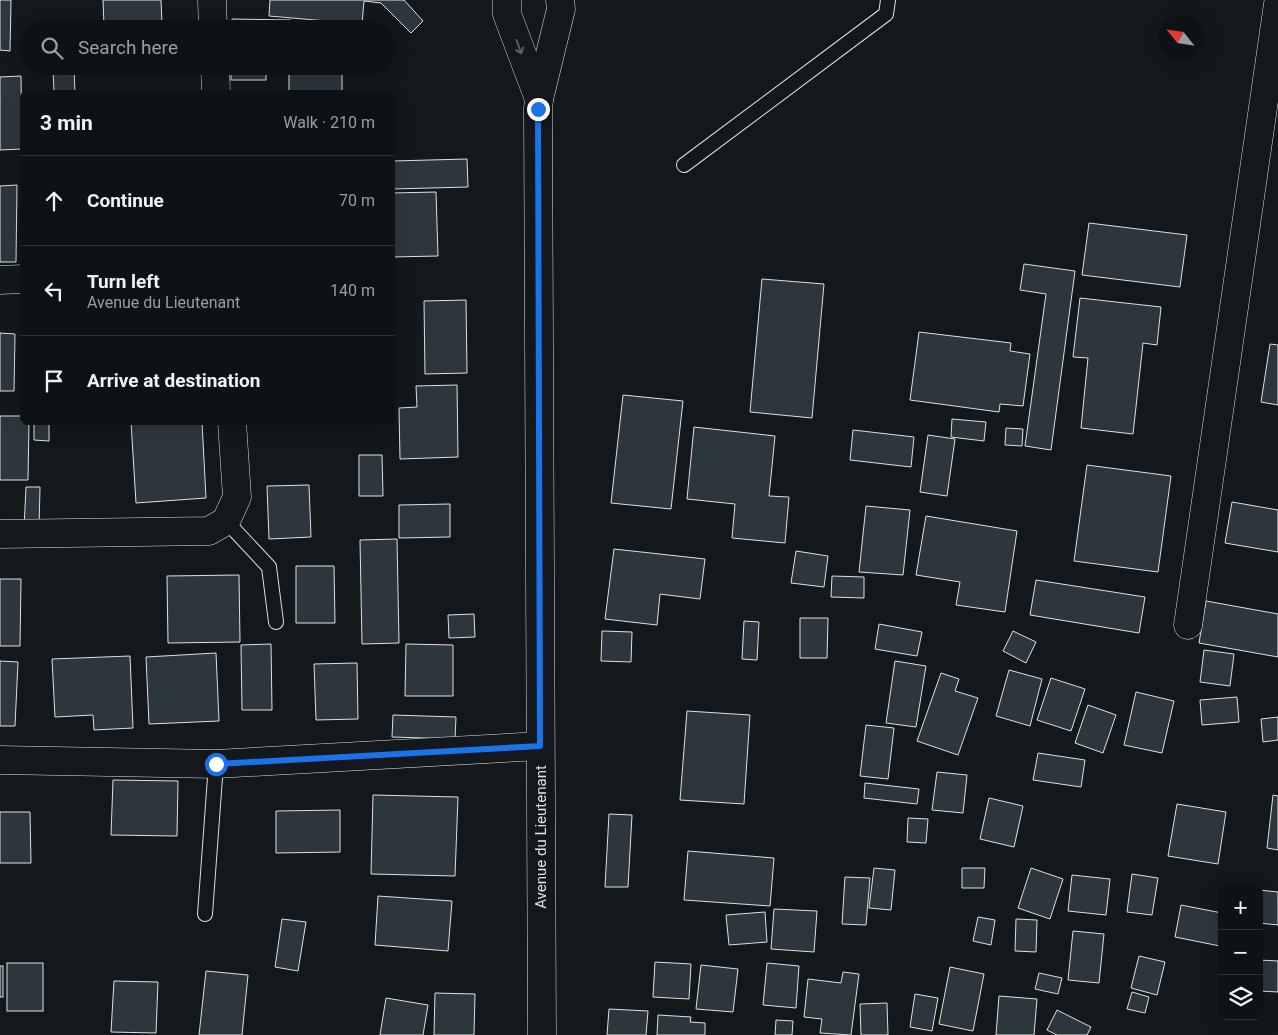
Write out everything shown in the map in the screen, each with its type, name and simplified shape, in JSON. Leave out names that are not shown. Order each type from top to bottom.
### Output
[{"type":"street","points":[[212,0],[213,20]]},
{"type":"street","name":"Avenue du Lieutenant","points":[[507,0],[507,14],[539,99]]},
{"type":"street","name":"Avenue du Lieutenant","points":[[542,1035],[539,99],[561,9],[560,0]]},
{"type":"street","points":[[1188,625],[1278,4]]},
{"type":"street","points":[[215,75],[216,90]]},
{"type":"street","points":[[0,280],[20,279]]},
{"type":"street","points":[[0,534],[209,531],[226,521],[237,497],[232,425]]},
{"type":"street","points":[[0,760],[216,764],[540,746]]},
{"type":"lane","points":[[684,165],[886,14],[888,0]]},
{"type":"lane","points":[[226,521],[269,567],[276,622]]},
{"type":"lane","points":[[206,914],[216,764]]},
{"type":"building","points":[[0,0],[11,0],[10,51],[0,50]]},
{"type":"building","points":[[103,0],[161,0],[162,20],[104,20]]},
{"type":"building","points":[[270,0],[404,0],[423,21],[411,33],[381,3],[364,1],[362,20],[316,20],[269,16]]},
{"type":"building","points":[[232,19],[291,20],[232,20]]},
{"type":"building","points":[[53,75],[74,75],[75,90],[54,90]]},
{"type":"building","points":[[231,75],[266,75],[266,80],[231,80]]},
{"type":"building","points":[[289,75],[342,75],[342,90],[289,90]]},
{"type":"building","points":[[21,76],[20,149],[0,150],[0,77]]},
{"type":"building","points":[[467,159],[468,187],[395,189],[395,161]]},
{"type":"building","points":[[17,185],[16,262],[0,262],[0,186]]},
{"type":"building","points":[[436,192],[438,256],[395,257],[395,193]]},
{"type":"building","points":[[1089,223],[1187,235],[1180,287],[1082,275]]},
{"type":"building","points":[[1024,264],[1075,271],[1051,450],[1025,446],[1046,294],[1020,290]]},
{"type":"building","points":[[762,279],[824,284],[812,418],[750,412]]},
{"type":"building","points":[[1080,298],[1161,307],[1157,345],[1143,343],[1133,434],[1081,428],[1088,358],[1073,357]]},
{"type":"building","points":[[466,300],[467,373],[425,374],[424,301]]},
{"type":"building","points":[[919,332],[1011,343],[1010,351],[1030,354],[1023,406],[1000,404],[999,412],[910,400]]},
{"type":"building","points":[[0,333],[15,334],[14,391],[0,391]]},
{"type":"building","points":[[1270,344],[1278,345],[1278,405],[1261,402]]},
{"type":"building","points":[[457,385],[458,457],[400,459],[399,408],[417,407],[416,386]]},
{"type":"building","points":[[623,395],[683,401],[671,509],[611,503]]},
{"type":"building","points":[[0,416],[20,416],[20,425],[29,425],[28,480],[0,480]]},
{"type":"building","points":[[952,419],[986,422],[984,441],[951,437]]},
{"type":"building","points":[[34,425],[49,425],[49,441],[34,440]]},
{"type":"building","points":[[131,425],[202,425],[206,498],[136,503]]},
{"type":"building","points":[[694,427],[775,436],[769,496],[789,497],[785,543],[732,538],[735,504],[687,499]]},
{"type":"building","points":[[1006,428],[1023,429],[1022,446],[1005,445]]},
{"type":"building","points":[[853,430],[914,437],[911,467],[850,460]]},
{"type":"building","points":[[928,435],[955,439],[947,496],[920,492]]},
{"type":"building","points":[[359,455],[382,455],[383,496],[359,496]]},
{"type":"building","points":[[1087,465],[1171,476],[1158,572],[1074,561]]},
{"type":"building","points":[[309,485],[311,537],[269,539],[267,486]]},
{"type":"building","points":[[26,487],[40,487],[39,529],[24,529]]},
{"type":"building","points":[[1232,502],[1278,510],[1278,552],[1225,543]]},
{"type":"building","points":[[450,504],[450,537],[399,538],[399,505]]},
{"type":"building","points":[[866,506],[910,510],[903,575],[859,572]]},
{"type":"building","points":[[926,516],[1017,531],[1005,612],[956,605],[960,582],[916,575]]},
{"type":"building","points":[[397,539],[399,643],[362,644],[360,540]]},
{"type":"building","points":[[614,549],[705,559],[700,599],[660,594],[657,625],[605,619]]},
{"type":"building","points":[[796,551],[828,556],[824,587],[791,583]]},
{"type":"building","points":[[296,566],[334,566],[335,623],[296,623]]},
{"type":"building","points":[[239,575],[240,642],[168,643],[167,576]]},
{"type":"building","points":[[832,576],[864,577],[864,598],[831,597]]},
{"type":"building","points":[[0,579],[21,579],[20,646],[0,646]]},
{"type":"building","points":[[1036,580],[1145,597],[1139,633],[1030,615]]},
{"type":"building","points":[[1206,601],[1278,614],[1278,657],[1199,643]]},
{"type":"building","points":[[474,614],[475,637],[449,638],[448,615]]},
{"type":"building","points":[[800,618],[828,618],[827,658],[800,658]]},
{"type":"building","points":[[744,621],[759,622],[757,660],[742,659]]},
{"type":"building","points":[[879,624],[922,632],[917,656],[875,649]]},
{"type":"building","points":[[602,631],[632,632],[631,662],[601,661]]},
{"type":"building","points":[[1013,631],[1036,642],[1026,663],[1003,651]]},
{"type":"building","points":[[271,644],[272,710],[242,710],[241,645]]},
{"type":"building","points":[[406,644],[453,645],[453,696],[405,696]]},
{"type":"building","points":[[1204,650],[1234,654],[1230,686],[1200,682]]},
{"type":"building","points":[[216,653],[219,721],[149,724],[146,657]]},
{"type":"building","points":[[130,656],[133,728],[94,730],[93,715],[55,717],[52,659]]},
{"type":"building","points":[[0,661],[18,662],[15,726],[0,726]]},
{"type":"building","points":[[895,661],[926,666],[916,727],[886,723]]},
{"type":"building","points":[[357,663],[358,719],[316,720],[314,664]]},
{"type":"building","points":[[1009,670],[1042,679],[1030,726],[996,716]]},
{"type":"building","points":[[941,673],[959,679],[955,691],[978,698],[958,755],[917,741]]},
{"type":"building","points":[[1051,678],[1085,689],[1071,731],[1037,720]]},
{"type":"building","points":[[1136,692],[1174,701],[1162,753],[1124,745]]},
{"type":"building","points":[[1237,697],[1239,722],[1202,725],[1200,700]]},
{"type":"building","points":[[1088,705],[1116,715],[1103,753],[1075,743]]},
{"type":"building","points":[[687,711],[750,715],[744,804],[680,800]]},
{"type":"building","points":[[393,715],[456,717],[455,739],[392,737]]},
{"type":"building","points":[[1278,717],[1278,740],[1263,742],[1261,719]]},
{"type":"building","points":[[866,725],[894,728],[888,779],[860,776]]},
{"type":"building","points":[[1038,753],[1085,760],[1081,787],[1033,780]]},
{"type":"building","points":[[937,772],[967,775],[963,813],[932,810]]},
{"type":"building","points":[[113,780],[178,781],[177,836],[111,835]]},
{"type":"building","points":[[865,783],[919,789],[917,804],[864,798]]},
{"type":"building","points":[[373,795],[458,797],[455,876],[371,874]]},
{"type":"building","points":[[1273,795],[1278,796],[1278,850],[1267,848]]},
{"type":"building","points":[[989,798],[1023,806],[1014,847],[980,839]]},
{"type":"building","points":[[1177,804],[1226,812],[1218,864],[1168,856]]},
{"type":"building","points":[[340,810],[340,852],[276,853],[276,811]]},
{"type":"building","points":[[0,812],[30,812],[31,863],[0,863]]},
{"type":"building","points":[[609,814],[632,815],[628,887],[605,887]]},
{"type":"building","points":[[908,818],[928,819],[926,843],[907,842]]},
{"type":"building","points":[[688,851],[774,858],[770,906],[684,900]]},
{"type":"building","points":[[874,868],[895,870],[891,910],[869,908]]},
{"type":"building","points":[[962,868],[985,868],[984,888],[962,888]]},
{"type":"building","points":[[1031,868],[1063,879],[1050,919],[1018,908]]},
{"type":"building","points":[[1132,874],[1158,878],[1152,915],[1127,912]]},
{"type":"building","points":[[1072,875],[1110,879],[1106,915],[1068,911]]},
{"type":"building","points":[[845,877],[870,878],[866,925],[842,924]]},
{"type":"building","points":[[1263,890],[1278,892],[1278,925],[1263,923]]},
{"type":"building","points":[[378,896],[452,901],[448,951],[375,945]]},
{"type":"building","points":[[1181,905],[1218,912],[1218,946],[1175,937]]},
{"type":"building","points":[[774,909],[817,911],[814,952],[771,949]]},
{"type":"building","points":[[765,912],[767,942],[729,945],[726,915]]},
{"type":"building","points":[[978,917],[995,920],[991,945],[973,941]]},
{"type":"building","points":[[282,919],[306,922],[298,971],[275,967]]},
{"type":"building","points":[[1016,919],[1037,920],[1036,952],[1015,951]]},
{"type":"building","points":[[1073,931],[1104,934],[1099,983],[1068,980]]},
{"type":"building","points":[[1139,956],[1165,962],[1157,995],[1131,988]]},
{"type":"building","points":[[1263,960],[1278,961],[1278,992],[1263,991]]},
{"type":"building","points":[[655,962],[691,964],[689,999],[653,997]]},
{"type":"building","points":[[7,963],[43,963],[43,1011],[7,1011]]},
{"type":"building","points":[[767,963],[799,966],[796,1008],[763,1005]]},
{"type":"building","points":[[701,965],[738,969],[733,1012],[696,1009]]},
{"type":"building","points":[[0,966],[3,966],[3,997],[0,997]]},
{"type":"building","points":[[950,967],[984,974],[973,1031],[939,1024]]},
{"type":"building","points":[[206,971],[248,975],[242,1035],[199,1035]]},
{"type":"building","points":[[843,972],[859,974],[851,1035],[820,1033],[822,1019],[804,1017],[808,979],[841,983]]},
{"type":"building","points":[[1039,973],[1062,978],[1058,994],[1035,989]]},
{"type":"building","points":[[114,981],[158,982],[156,1033],[111,1032]]},
{"type":"building","points":[[1132,992],[1149,997],[1145,1013],[1127,1009]]},
{"type":"building","points":[[435,993],[475,994],[474,1035],[434,1035]]},
{"type":"building","points":[[915,994],[938,998],[932,1031],[910,1027]]},
{"type":"building","points":[[999,996],[1037,999],[1034,1035],[996,1035]]},
{"type":"building","points":[[386,998],[428,1005],[423,1035],[380,1035]]},
{"type":"building","points":[[887,1003],[888,1035],[861,1035],[860,1004]]},
{"type":"building","points":[[609,1009],[648,1011],[646,1035],[607,1035]]},
{"type":"building","points":[[1057,1010],[1091,1027],[1087,1035],[1057,1035],[1047,1030]]},
{"type":"building","points":[[658,1015],[691,1017],[690,1022],[705,1023],[705,1035],[657,1035]]},
{"type":"building","points":[[776,1020],[793,1021],[792,1035],[775,1035]]},
{"type":"route","points":[[216,764],[540,746],[538,109]]}]
